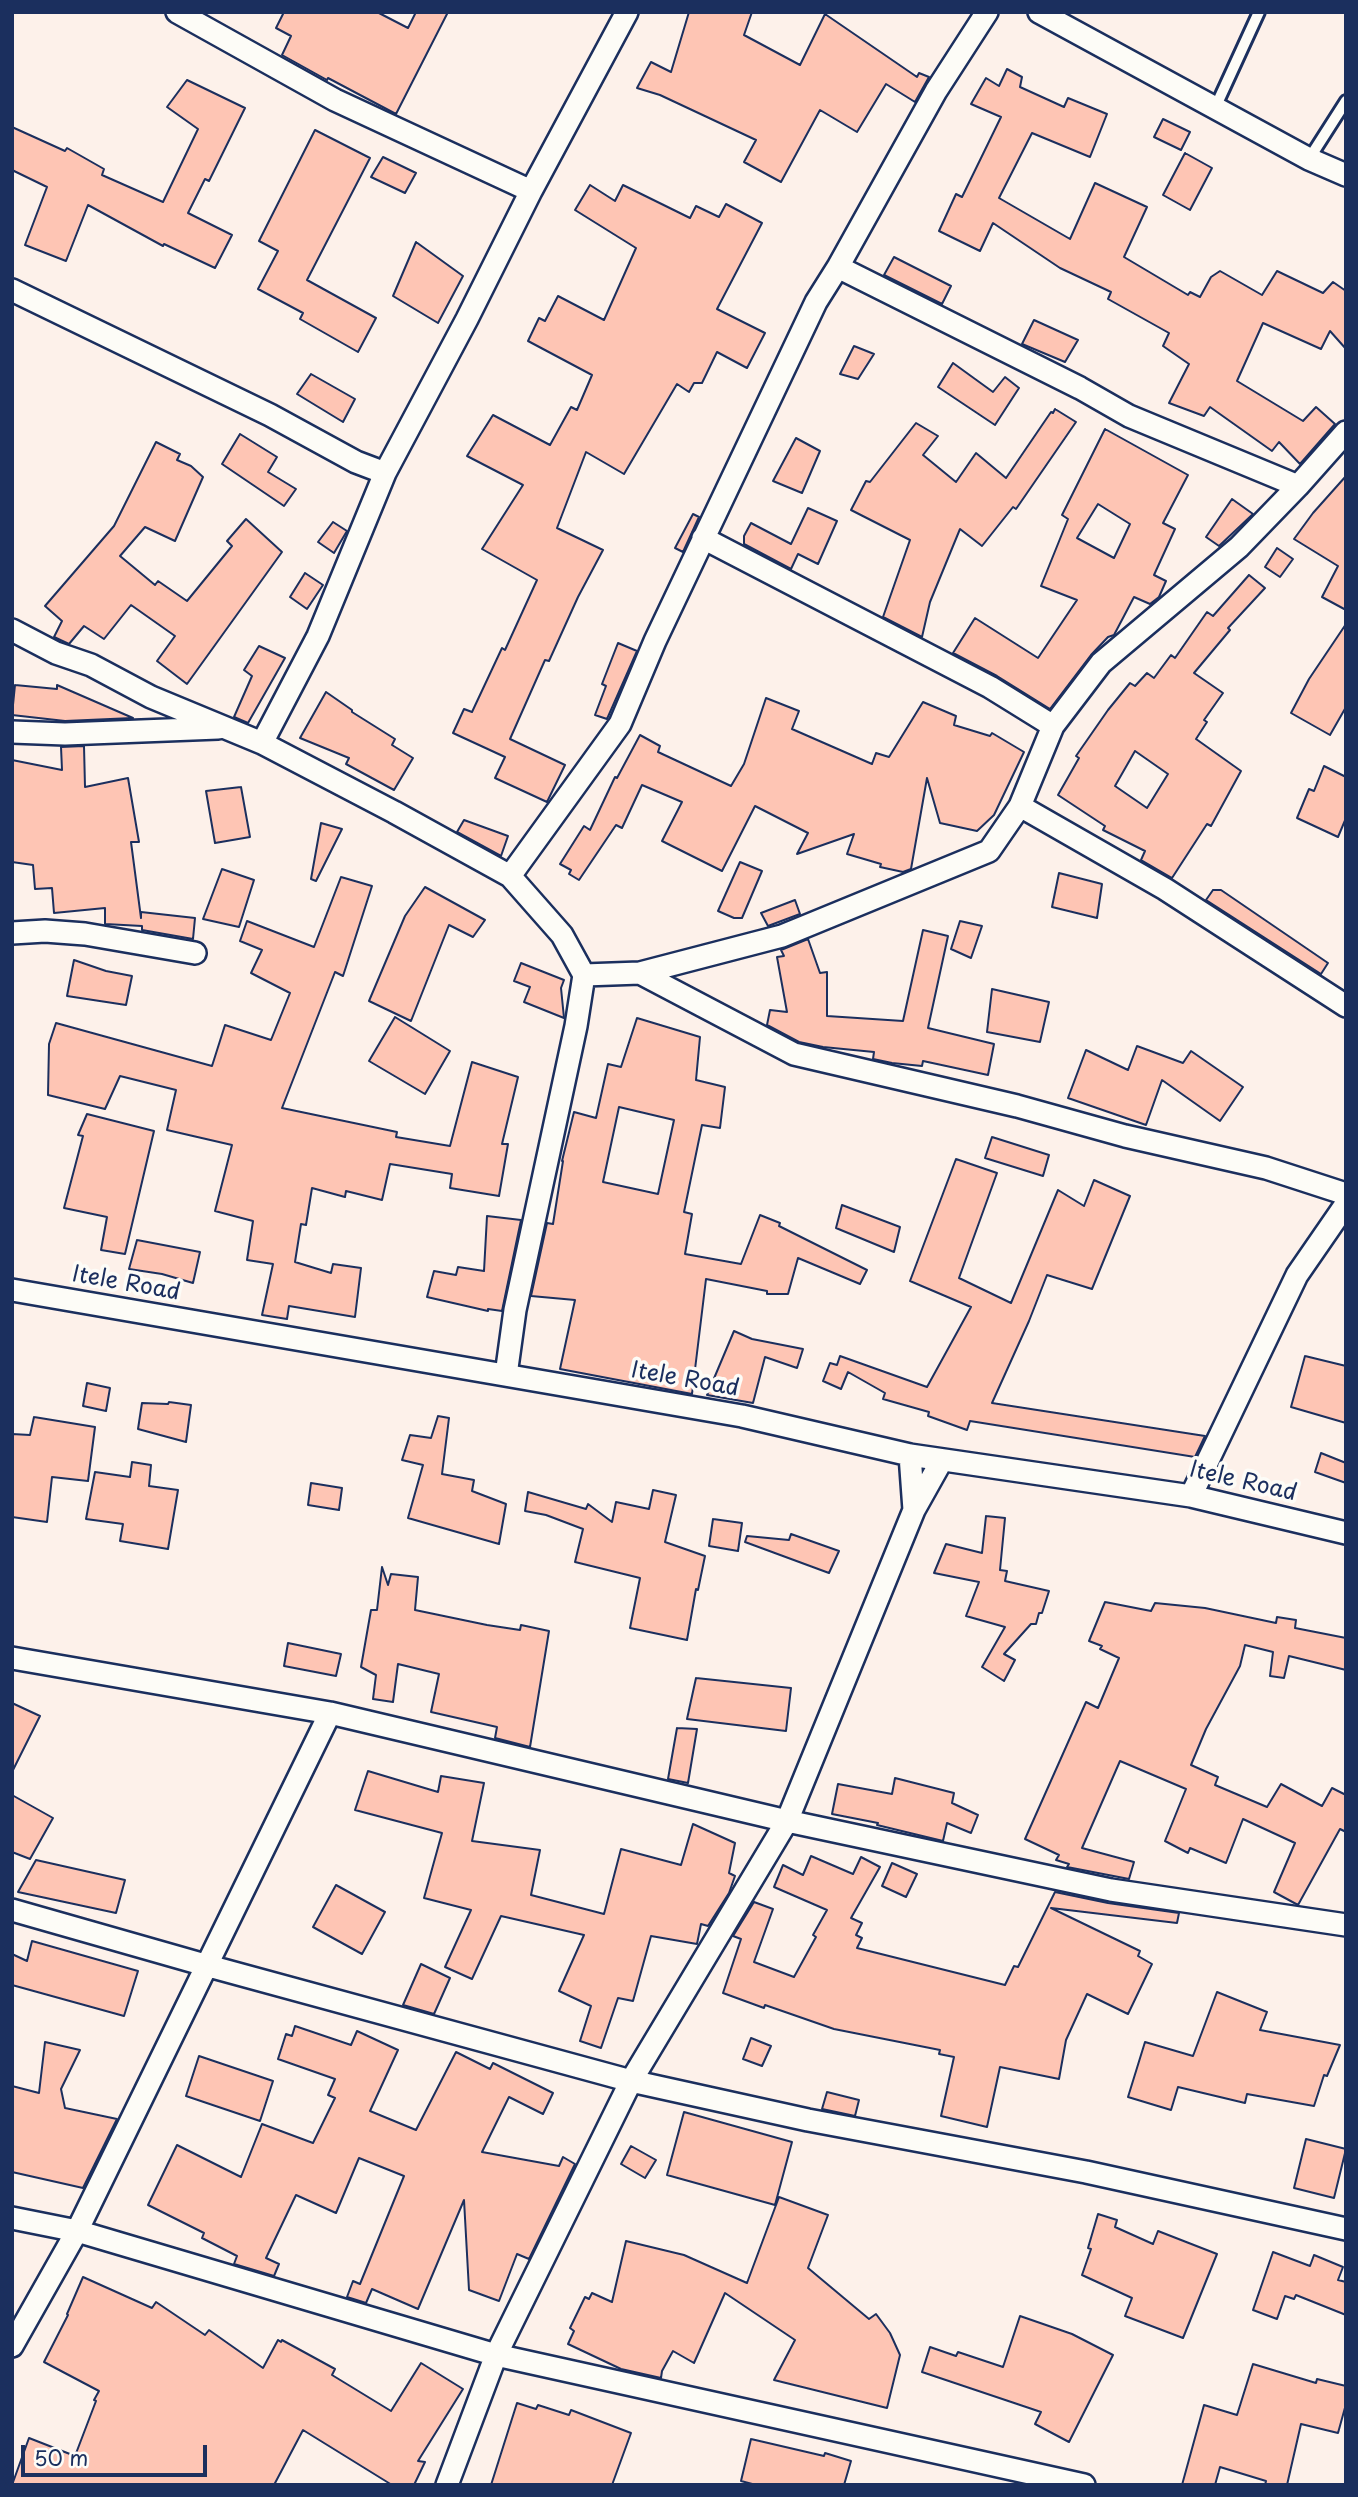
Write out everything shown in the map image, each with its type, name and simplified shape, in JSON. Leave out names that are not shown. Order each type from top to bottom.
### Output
[{"type":"street","points":[[177,12],[335,100],[531,191]]},
{"type":"street","points":[[262,743],[318,636],[385,473],[627,12]]},
{"type":"street","points":[[510,876],[620,724],[655,641],[816,302],[936,91],[987,12]]},
{"type":"street","points":[[1040,12],[1309,159],[1346,175]]},
{"type":"street","points":[[838,267],[1080,388],[1129,416],[1298,486]]},
{"type":"street","points":[[12,290],[270,415],[356,462],[385,473]]},
{"type":"street","points":[[584,975],[640,973],[782,936],[989,850],[1020,806],[1053,726],[1101,663],[1239,547],[1346,432]]},
{"type":"street","points":[[703,538],[990,687],[1053,726]]},
{"type":"street","points":[[12,630],[56,653],[91,665],[151,697],[262,743],[510,876],[562,935],[584,975],[576,1026],[515,1310],[506,1375]]},
{"type":"street","points":[[12,732],[65,734],[224,728]]},
{"type":"street","points":[[1020,806],[1165,889],[1346,1006]]},
{"type":"street","points":[[12,933],[45,931],[85,934],[195,953]]},
{"type":"street","points":[[640,973],[794,1054],[1266,1168],[1346,1195]]},
{"type":"street","points":[[1191,1496],[1297,1275],[1346,1203]]},
{"type":"street","name":"Itele Road","points":[[12,1290],[742,1416],[910,1455],[1191,1496],[1346,1533]]},
{"type":"street","points":[[910,1455],[914,1510]]},
{"type":"street","points":[[447,2485],[496,2355],[631,2081],[787,1821],[914,1510],[942,1460]]},
{"type":"street","points":[[12,1658],[330,1713],[787,1821],[1111,1890],[1346,1925]]},
{"type":"street","points":[[12,2346],[76,2231],[330,1713]]},
{"type":"street","points":[[12,1910],[631,2081],[808,2120],[1086,2172],[1346,2229]]},
{"type":"street","points":[[12,2218],[76,2231],[496,2355],[1084,2485]]},
{"type":"lane","points":[[1215,108],[1259,12]]},
{"type":"lane","points":[[1309,159],[1346,102]]},
{"type":"building","points":[[284,12],[377,12],[408,28],[416,12],[448,12],[396,114],[282,55],[291,36],[276,28]]},
{"type":"building","points":[[689,12],[752,12],[744,35],[800,65],[825,14],[917,77],[919,73],[929,77],[915,102],[886,84],[857,132],[820,110],[781,182],[744,162],[756,140],[660,95],[637,88],[651,62],[671,72]]},
{"type":"building","points":[[1007,69],[1022,77],[1020,87],[1064,107],[1068,98],[1107,114],[1090,157],[1032,133],[999,198],[1070,239],[1095,183],[1147,207],[1124,257],[1188,295],[1190,292],[1200,297],[1211,277],[1220,271],[1262,295],[1277,271],[1323,293],[1333,282],[1346,291],[1346,349],[1330,331],[1321,349],[1263,323],[1237,381],[1303,421],[1316,407],[1335,424],[1300,464],[1279,442],[1272,451],[1210,407],[1204,416],[1169,403],[1189,364],[1163,346],[1169,333],[1108,299],[1111,292],[1060,268],[993,223],[980,251],[939,231],[956,194],[962,197],[1001,117],[971,104],[986,78],[999,86]]},
{"type":"building","points":[[187,80],[245,108],[209,181],[205,179],[188,213],[232,235],[215,268],[164,244],[163,246],[88,205],[66,261],[25,245],[47,187],[12,170],[12,127],[65,151],[67,148],[104,169],[102,175],[163,202],[198,129],[167,107]]},
{"type":"building","points":[[1163,119],[1190,132],[1181,150],[1154,137]]},
{"type":"building","points":[[315,130],[370,158],[307,280],[376,318],[358,352],[300,319],[303,313],[258,289],[278,251],[259,241]]},
{"type":"building","points":[[1185,153],[1212,168],[1190,210],[1163,195]]},
{"type":"building","points":[[383,157],[416,173],[405,193],[371,177]]},
{"type":"building","points":[[590,185],[615,201],[623,185],[690,218],[696,206],[719,217],[726,204],[762,223],[717,309],[765,333],[747,368],[717,352],[702,383],[694,383],[689,392],[677,384],[624,474],[586,452],[557,528],[603,550],[549,661],[545,660],[510,739],[565,765],[547,802],[495,778],[505,757],[453,733],[464,709],[472,712],[502,648],[505,650],[537,580],[482,549],[523,485],[467,456],[493,415],[550,445],[571,407],[577,410],[592,375],[528,341],[539,318],[545,321],[558,296],[604,320],[636,248],[575,210]]},
{"type":"building","points":[[416,242],[463,276],[438,323],[393,296]]},
{"type":"building","points":[[894,257],[951,286],[942,304],[884,275]]},
{"type":"building","points":[[1034,320],[1078,340],[1065,362],[1022,344]]},
{"type":"building","points":[[854,346],[874,354],[858,379],[840,374]]},
{"type":"building","points":[[953,363],[993,392],[1005,377],[1019,388],[995,425],[938,387]]},
{"type":"building","points":[[311,374],[355,399],[343,422],[297,394]]},
{"type":"building","points":[[1055,409],[1076,422],[1016,509],[1013,507],[982,546],[960,529],[930,602],[922,637],[883,617],[910,540],[851,510],[866,481],[870,482],[916,423],[938,436],[923,455],[956,482],[976,453],[1006,478]]},
{"type":"building","points":[[1105,429],[1188,475],[1163,523],[1175,529],[1154,575],[1166,581],[1159,597],[1150,604],[1134,597],[1114,635],[1108,637],[1091,655],[1050,709],[953,653],[975,618],[1038,658],[1077,600],[1041,586],[1068,519],[1062,515]],"holes":[[[1098,504],[1130,524],[1114,558],[1077,538]]]},
{"type":"building","points":[[240,434],[277,457],[268,472],[296,489],[284,506],[222,464]]},
{"type":"building","points":[[796,438],[820,451],[802,493],[773,481]]},
{"type":"building","points":[[156,442],[180,454],[177,460],[191,466],[203,477],[175,541],[145,527],[120,556],[155,585],[158,581],[187,601],[232,546],[227,541],[246,519],[282,552],[187,684],[157,661],[175,636],[131,605],[104,639],[84,626],[69,644],[54,637],[62,621],[45,606],[114,526]]},
{"type":"building","points":[[1346,476],[1346,610],[1322,597],[1338,566],[1294,539]]},
{"type":"building","points":[[1232,499],[1253,514],[1219,546],[1206,537]]},
{"type":"building","points":[[808,508],[837,521],[818,564],[798,554],[791,569],[744,544],[744,536],[751,523],[791,544]]},
{"type":"building","points":[[693,514],[699,517],[683,552],[675,548]]},
{"type":"building","points":[[333,522],[347,531],[334,553],[318,542]]},
{"type":"building","points":[[1277,548],[1293,559],[1280,577],[1265,567]]},
{"type":"building","points":[[305,573],[323,585],[307,609],[290,597]]},
{"type":"building","points":[[1249,575],[1265,588],[1228,628],[1230,630],[1194,673],[1223,693],[1204,720],[1207,722],[1196,739],[1241,771],[1211,826],[1207,824],[1172,878],[1141,860],[1145,851],[1103,830],[1105,826],[1058,795],[1079,758],[1076,756],[1130,683],[1135,686],[1147,673],[1154,678],[1171,655],[1175,658],[1207,612],[1213,616]],"holes":[[[1135,751],[1168,774],[1147,808],[1115,786]]]},
{"type":"building","points":[[1346,624],[1346,707],[1330,735],[1291,713],[1309,679]]},
{"type":"building","points":[[618,643],[637,651],[607,719],[595,715],[606,686],[602,684]]},
{"type":"building","points":[[259,646],[285,658],[248,723],[234,717],[252,676],[244,670]]},
{"type":"building","points":[[15,685],[57,689],[57,685],[133,718],[65,721],[12,715]]},
{"type":"building","points":[[326,692],[395,739],[392,745],[413,758],[394,790],[346,764],[349,758],[300,738]]},
{"type":"building","points":[[766,698],[799,711],[792,729],[872,764],[876,753],[889,757],[923,702],[956,716],[954,725],[990,736],[992,733],[1024,752],[994,815],[977,831],[940,823],[927,778],[911,869],[903,872],[880,867],[881,864],[847,854],[854,834],[797,854],[808,833],[755,806],[722,871],[662,841],[682,802],[642,785],[622,828],[616,825],[579,880],[569,874],[571,870],[560,864],[584,826],[590,830],[615,777],[617,778],[640,735],[660,746],[658,752],[731,786],[744,764]]},
{"type":"building","points":[[84,746],[85,787],[128,778],[139,842],[131,842],[141,918],[141,912],[195,918],[193,939],[142,930],[142,926],[105,924],[105,908],[54,913],[52,888],[35,889],[33,865],[12,862],[12,760],[62,770],[61,747]]},
{"type":"building","points":[[1324,766],[1346,777],[1346,818],[1338,837],[1297,818],[1309,789],[1314,791]]},
{"type":"building","points":[[241,787],[250,837],[215,843],[206,791]]},
{"type":"building","points":[[464,820],[508,836],[501,856],[457,832]]},
{"type":"building","points":[[321,823],[342,829],[316,881],[311,879]]},
{"type":"building","points":[[740,862],[762,871],[742,918],[734,918],[718,911]]},
{"type":"building","points":[[222,869],[254,880],[239,927],[203,919]]},
{"type":"building","points":[[1059,873],[1102,884],[1097,918],[1052,907]]},
{"type":"building","points":[[341,877],[372,886],[343,976],[335,972],[282,1108],[397,1132],[396,1137],[450,1146],[472,1062],[518,1077],[502,1144],[508,1144],[499,1196],[450,1188],[452,1174],[390,1164],[382,1200],[346,1191],[345,1197],[312,1188],[306,1225],[301,1224],[295,1262],[331,1273],[333,1264],[361,1268],[355,1317],[289,1306],[287,1319],[262,1315],[273,1264],[247,1260],[253,1221],[215,1211],[232,1145],[167,1130],[176,1090],[120,1076],[105,1109],[48,1095],[49,1044],[56,1023],[212,1066],[225,1025],[271,1040],[290,993],[251,973],[262,950],[240,941],[247,921],[314,947]]},
{"type":"building","points":[[425,887],[485,920],[473,937],[449,925],[411,1021],[369,1001],[405,916]]},
{"type":"building","points":[[1213,890],[1221,890],[1328,963],[1321,974],[1206,900]]},
{"type":"building","points":[[795,900],[800,914],[768,926],[761,913]]},
{"type":"building","points":[[960,921],[982,926],[971,958],[951,949]]},
{"type":"building","points":[[923,930],[948,936],[928,1028],[994,1044],[988,1075],[923,1061],[922,1066],[873,1059],[874,1052],[799,1042],[767,1025],[770,1010],[787,1012],[777,957],[784,956],[781,950],[808,939],[820,973],[827,972],[827,1016],[903,1021]]},
{"type":"building","points":[[74,960],[132,976],[126,1005],[67,996]]},
{"type":"building","points":[[521,963],[564,980],[561,988],[564,1018],[524,1002],[530,987],[514,981]]},
{"type":"building","points":[[992,989],[1049,1002],[1040,1042],[987,1032]]},
{"type":"building","points":[[395,1017],[450,1051],[425,1094],[369,1061]]},
{"type":"building","points":[[637,1018],[700,1037],[696,1080],[725,1087],[720,1128],[702,1125],[684,1212],[692,1214],[685,1254],[741,1264],[760,1215],[867,1270],[860,1284],[798,1258],[788,1294],[767,1294],[767,1291],[706,1279],[692,1394],[560,1369],[575,1300],[531,1296],[547,1223],[553,1224],[562,1161],[574,1112],[596,1118],[608,1064],[621,1067]],"holes":[[[619,1107],[674,1120],[658,1194],[603,1182]]]},
{"type":"building","points":[[1137,1046],[1183,1063],[1191,1051],[1243,1087],[1220,1121],[1162,1080],[1146,1125],[1068,1098],[1086,1050],[1128,1070]]},
{"type":"building","points":[[87,1114],[154,1131],[125,1254],[101,1250],[107,1217],[64,1208],[83,1136],[78,1135]]},
{"type":"building","points":[[992,1137],[1049,1155],[1043,1176],[985,1158]]},
{"type":"building","points":[[956,1159],[997,1173],[959,1278],[1011,1303],[1058,1190],[1084,1206],[1094,1180],[1130,1196],[1092,1289],[1047,1275],[992,1403],[1205,1436],[1195,1457],[970,1421],[967,1430],[928,1416],[929,1412],[883,1399],[885,1393],[848,1372],[841,1389],[823,1381],[830,1363],[837,1365],[840,1356],[927,1387],[971,1307],[910,1281]]},
{"type":"building","points":[[842,1205],[900,1227],[894,1252],[836,1228]]},
{"type":"building","points":[[487,1216],[521,1220],[502,1311],[488,1311],[427,1297],[434,1271],[456,1275],[458,1267],[484,1271]]},
{"type":"building","points":[[137,1240],[200,1252],[193,1283],[162,1274],[129,1269]]},
{"type":"building","points":[[734,1331],[752,1339],[803,1349],[797,1368],[765,1357],[753,1403],[707,1395]]},
{"type":"building","points":[[1305,1356],[1346,1366],[1346,1423],[1291,1407]]},
{"type":"building","points":[[87,1383],[110,1388],[106,1411],[83,1406]]},
{"type":"building","points":[[169,1402],[191,1405],[186,1442],[138,1429],[142,1403]]},
{"type":"building","points":[[438,1416],[449,1418],[442,1474],[474,1480],[472,1491],[506,1504],[499,1544],[408,1518],[423,1465],[402,1460],[410,1435],[431,1438]]},
{"type":"building","points":[[34,1417],[95,1427],[88,1481],[52,1477],[47,1522],[12,1517],[12,1434],[30,1435]]},
{"type":"building","points":[[1321,1453],[1346,1463],[1346,1483],[1315,1472]]},
{"type":"building","points":[[132,1462],[151,1465],[149,1486],[178,1490],[168,1549],[120,1541],[123,1524],[86,1519],[95,1472],[130,1477]]},
{"type":"building","points":[[311,1483],[342,1488],[339,1510],[308,1505]]},
{"type":"building","points":[[653,1490],[676,1495],[665,1542],[705,1556],[687,1640],[630,1628],[640,1578],[575,1562],[583,1529],[546,1515],[525,1511],[528,1492],[586,1509],[588,1504],[612,1522],[616,1502],[649,1509]]},
{"type":"building","points":[[986,1516],[1005,1518],[1000,1570],[1007,1571],[1005,1581],[1049,1591],[1036,1624],[1031,1624],[1004,1654],[1015,1660],[1004,1681],[982,1667],[1005,1627],[966,1616],[979,1582],[934,1573],[946,1544],[982,1553]]},
{"type":"building","points":[[713,1519],[742,1523],[738,1551],[709,1546]]},
{"type":"building","points":[[791,1534],[839,1551],[829,1573],[745,1542],[747,1536],[789,1540]]},
{"type":"building","points":[[382,1567],[388,1585],[391,1574],[418,1577],[415,1610],[487,1625],[520,1630],[521,1625],[549,1631],[530,1747],[495,1738],[497,1727],[431,1712],[439,1674],[398,1664],[393,1702],[373,1699],[376,1675],[361,1667],[371,1610],[377,1610]]},
{"type":"building","points":[[1105,1602],[1151,1611],[1155,1603],[1205,1608],[1276,1623],[1277,1617],[1296,1620],[1295,1628],[1346,1638],[1346,1670],[1289,1656],[1284,1678],[1270,1676],[1273,1652],[1245,1645],[1240,1666],[1206,1729],[1191,1765],[1218,1777],[1215,1785],[1267,1807],[1281,1784],[1322,1806],[1332,1788],[1346,1795],[1346,1832],[1340,1829],[1298,1905],[1274,1892],[1295,1843],[1243,1819],[1226,1863],[1190,1848],[1188,1853],[1165,1841],[1186,1789],[1120,1761],[1082,1848],[1134,1862],[1129,1879],[1067,1867],[1069,1864],[1056,1860],[1059,1855],[1025,1839],[1086,1702],[1098,1708],[1119,1658],[1089,1641]]},
{"type":"building","points":[[288,1643],[341,1654],[336,1676],[284,1666]]},
{"type":"building","points":[[696,1678],[791,1688],[786,1731],[687,1719]]},
{"type":"building","points":[[12,1703],[40,1716],[12,1772]]},
{"type":"building","points":[[677,1728],[697,1729],[688,1783],[668,1779]]},
{"type":"building","points":[[368,1771],[438,1792],[441,1776],[484,1783],[472,1841],[540,1850],[531,1895],[604,1914],[621,1849],[681,1865],[693,1824],[735,1843],[729,1873],[735,1876],[729,1893],[708,1926],[701,1924],[697,1944],[651,1936],[633,2001],[618,1998],[601,2048],[580,2041],[591,2006],[559,1991],[584,1935],[501,1916],[472,1979],[445,1967],[471,1910],[424,1898],[442,1833],[355,1810]]},
{"type":"building","points":[[895,1778],[954,1793],[952,1803],[978,1815],[971,1833],[947,1823],[943,1841],[877,1825],[878,1823],[832,1814],[838,1784],[892,1794]]},
{"type":"building","points":[[12,1795],[53,1818],[30,1859],[12,1852]]},
{"type":"building","points":[[811,1856],[853,1874],[861,1857],[880,1867],[851,1918],[862,1923],[856,1935],[862,1938],[857,1948],[1005,1985],[1014,1966],[1018,1967],[1055,1892],[1179,1913],[1177,1923],[1051,1908],[1140,1951],[1138,1956],[1152,1964],[1128,2014],[1087,1994],[1066,2040],[1059,2079],[1000,2067],[987,2127],[941,2116],[954,2057],[939,2054],[940,2050],[834,2029],[723,1993],[741,1939],[733,1936],[754,1902],[773,1909],[754,1962],[794,1977],[827,1910],[774,1887],[783,1865],[803,1875]]},
{"type":"building","points":[[36,1860],[125,1880],[116,1913],[18,1892]]},
{"type":"building","points":[[892,1863],[917,1874],[906,1897],[882,1886]]},
{"type":"building","points":[[336,1885],[385,1912],[362,1954],[313,1927]]},
{"type":"building","points":[[32,1941],[138,1971],[124,2016],[12,1985],[12,1954],[27,1961]]},
{"type":"building","points":[[421,1964],[450,1978],[434,2014],[403,2005]]},
{"type":"building","points":[[1217,1992],[1267,2012],[1260,2030],[1340,2045],[1327,2076],[1324,2075],[1314,2106],[1247,2094],[1245,2103],[1178,2087],[1171,2110],[1128,2097],[1145,2042],[1193,2056]]},
{"type":"building","points":[[295,2026],[351,2045],[357,2031],[398,2050],[370,2111],[416,2130],[456,2052],[490,2069],[493,2063],[553,2093],[543,2114],[509,2097],[482,2152],[559,2166],[563,2157],[575,2164],[529,2259],[517,2254],[499,2301],[469,2290],[464,2200],[418,2309],[372,2289],[366,2303],[347,2297],[353,2281],[360,2284],[404,2176],[359,2158],[336,2213],[296,2195],[266,2258],[279,2264],[274,2276],[234,2264],[237,2256],[202,2238],[204,2233],[148,2205],[177,2145],[241,2177],[262,2124],[313,2143],[335,2098],[328,2095],[335,2079],[278,2059],[286,2034],[292,2036]]},
{"type":"building","points":[[751,2038],[771,2046],[762,2066],[743,2059]]},
{"type":"building","points":[[45,2042],[80,2050],[61,2089],[65,2108],[117,2119],[83,2188],[12,2172],[12,2086],[39,2093]]},
{"type":"building","points":[[199,2056],[273,2081],[260,2121],[186,2096]]},
{"type":"building","points":[[827,2092],[859,2100],[855,2116],[822,2109]]},
{"type":"building","points":[[684,2112],[792,2142],[775,2205],[667,2175]]},
{"type":"building","points":[[1306,2139],[1346,2149],[1334,2198],[1294,2188]]},
{"type":"building","points":[[631,2146],[656,2160],[645,2178],[621,2164]]},
{"type":"building","points":[[779,2197],[828,2215],[808,2268],[869,2319],[876,2314],[890,2333],[900,2355],[887,2408],[774,2380],[795,2340],[725,2293],[694,2363],[673,2351],[661,2378],[621,2369],[568,2344],[574,2331],[570,2328],[585,2297],[589,2299],[592,2293],[612,2302],[626,2241],[684,2255],[747,2283]]},
{"type":"building","points":[[1098,2214],[1117,2220],[1115,2227],[1153,2244],[1158,2231],[1217,2254],[1183,2338],[1125,2316],[1132,2298],[1082,2275],[1091,2249],[1088,2248]]},
{"type":"building","points":[[1273,2252],[1310,2266],[1314,2255],[1343,2267],[1338,2280],[1346,2282],[1346,2315],[1296,2295],[1294,2299],[1285,2296],[1277,2319],[1253,2310]]},
{"type":"building","points":[[83,2277],[152,2308],[156,2302],[205,2335],[209,2330],[263,2368],[278,2340],[282,2340],[335,2369],[332,2375],[391,2411],[421,2363],[463,2389],[418,2461],[425,2462],[414,2485],[392,2485],[303,2430],[274,2485],[12,2485],[29,2438],[75,2456],[96,2401],[94,2400],[99,2391],[44,2362],[68,2315]]},
{"type":"building","points":[[1020,2316],[1072,2334],[1113,2355],[1069,2442],[1035,2424],[1041,2412],[922,2372],[930,2347],[956,2356],[958,2352],[1003,2367]]},
{"type":"building","points":[[1253,2364],[1316,2383],[1317,2379],[1346,2386],[1346,2404],[1338,2433],[1301,2424],[1287,2485],[1265,2485],[1266,2481],[1220,2467],[1215,2485],[1182,2485],[1204,2405],[1237,2415]]},
{"type":"building","points":[[517,2403],[536,2409],[538,2405],[569,2415],[571,2410],[631,2433],[612,2485],[491,2485]]},
{"type":"building","points":[[751,2439],[824,2456],[825,2453],[851,2461],[844,2485],[756,2485],[741,2481]]}]
